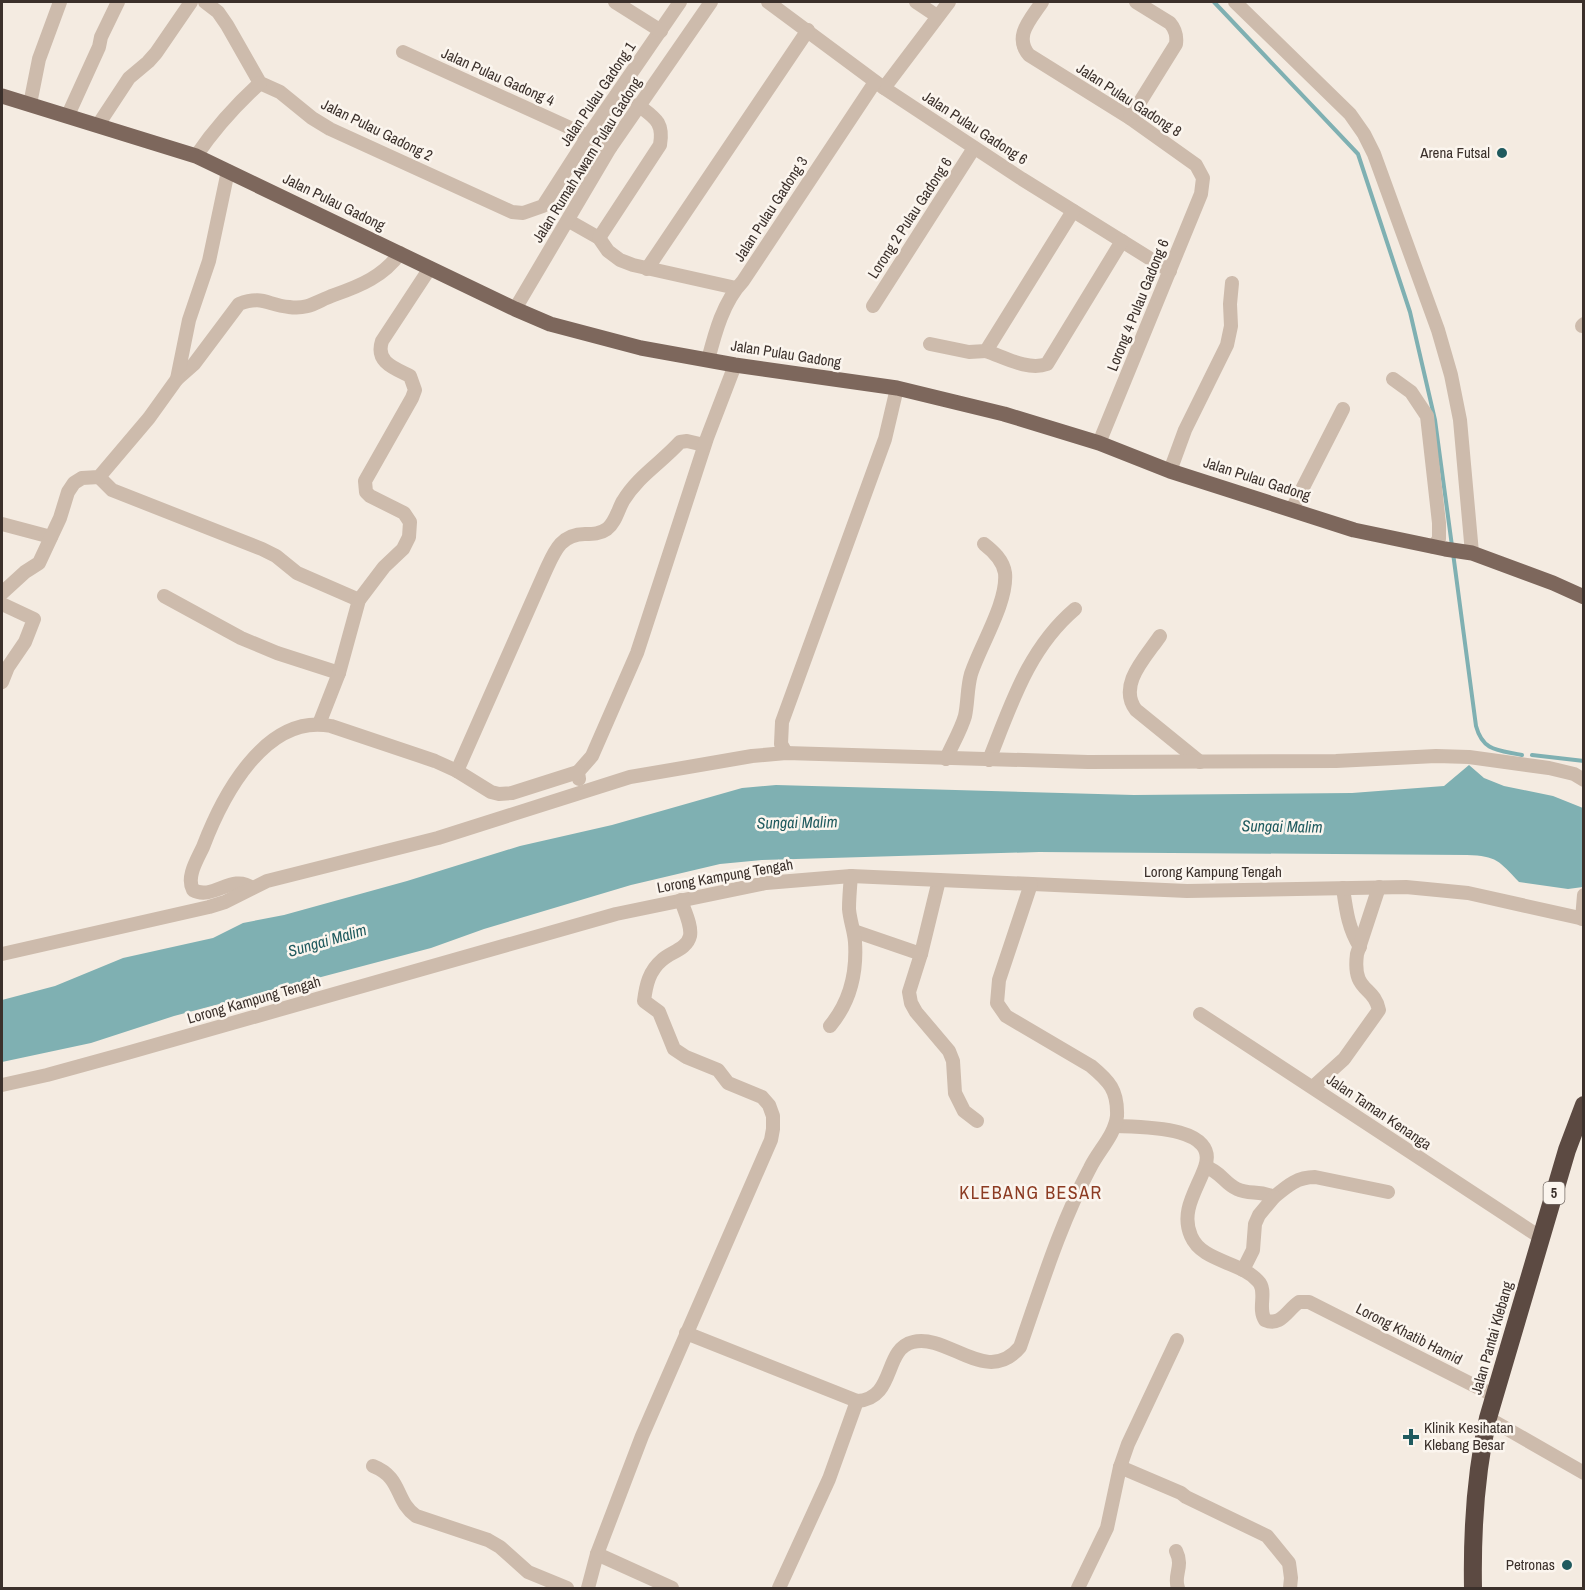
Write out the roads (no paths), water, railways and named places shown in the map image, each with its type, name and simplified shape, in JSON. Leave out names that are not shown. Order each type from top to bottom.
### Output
[{"type":"highway","name":"Jalan Pantai Klebang","points":[[1473,1588],[1474,1509],[1481,1449],[1493,1395],[1567,1150],[1584,1105]]},
{"type":"main road","name":"Jalan Pulau Gadong","points":[[2,96],[196,156],[550,324],[641,348],[735,365],[897,388],[1004,414],[1099,443],[1170,471],[1354,530],[1468,552],[1553,583],[1584,597]]},
{"type":"street","points":[[30,104],[39,59],[60,2]]},
{"type":"street","points":[[68,115],[118,2]]},
{"type":"street","points":[[98,125],[129,78],[156,53],[191,2]]},
{"type":"street","points":[[196,156],[219,124],[260,83],[227,25],[218,12],[205,2]]},
{"type":"street","points":[[615,2],[661,31]]},
{"type":"street","name":"Jalan Pulau Gadong 1","points":[[543,206],[680,2]]},
{"type":"street","name":"Jalan Rumah Awam Pulau Gadong","points":[[515,309],[610,148],[711,2]]},
{"type":"street","name":"Jalan Pulau Gadong 6","points":[[768,2],[880,85],[974,148],[1170,271]]},
{"type":"street","points":[[916,2],[938,16]]},
{"type":"street","name":"Jalan Pulau Gadong 3","points":[[708,360],[719,322],[736,288],[880,85],[949,2]]},
{"type":"street","name":"Jalan Pulau Gadong 8","points":[[1042,2],[1023,30],[1022,41],[1029,55],[1130,118],[1196,165],[1203,178]]},
{"type":"street","points":[[1130,118],[1176,44],[1177,37],[1175,28],[1170,23],[1136,2]]},
{"type":"street","points":[[1235,2],[1350,114],[1374,154],[1438,330],[1451,375],[1461,430],[1468,552]]},
{"type":"street","points":[[647,269],[808,30]]},
{"type":"street","name":"Jalan Pulau Gadong 4","points":[[403,52],[610,148]]},
{"type":"street","name":"Jalan Pulau Gadong 2","points":[[260,83],[280,92],[312,118],[330,129],[512,212],[523,213],[543,206]]},
{"type":"street","points":[[599,238],[660,145],[660,126],[654,117],[638,105]]},
{"type":"street","name":"Lorong 2 Pulau Gadong 6","points":[[873,306],[974,148]]},
{"type":"street","points":[[177,379],[189,320],[209,261],[228,171]]},
{"type":"street","name":"Lorong 4 Pulau Gadong 6","points":[[1099,443],[1201,194],[1203,178]]},
{"type":"street","points":[[986,351],[1073,211]]},
{"type":"street","points":[[568,221],[599,238],[620,260],[647,269],[736,288]]},
{"type":"street","points":[[930,344],[969,352],[986,351],[1026,365],[1047,364],[1122,241]]},
{"type":"street","points":[[2,593],[25,572],[39,563],[60,518],[68,492],[74,483],[82,478],[99,477],[149,418],[177,379],[194,364],[239,304],[251,300],[264,300],[290,308],[303,308],[318,304],[381,274],[400,253]]},
{"type":"street","points":[[320,724],[339,673],[359,600],[384,567],[403,549],[409,537],[410,522],[404,513],[370,496],[366,492],[365,481],[415,390],[410,376],[385,363],[379,350],[382,341],[430,267]]},
{"type":"street","points":[[1170,471],[1185,430],[1227,345],[1231,326],[1232,283]]},
{"type":"street","points":[[252,888],[243,883],[237,883],[198,893],[193,890],[190,878],[215,818],[233,784],[254,756],[286,734],[320,724],[435,761],[457,771],[491,792],[499,794],[512,793],[578,772],[592,756],[637,653],[704,445],[735,365]]},
{"type":"street","points":[[1393,379],[1411,392],[1427,416],[1439,523],[1439,548]]},
{"type":"street","points":[[786,753],[781,744],[782,722],[885,439],[897,388]]},
{"type":"street","points":[[1292,509],[1343,409]]},
{"type":"street","points":[[457,771],[560,543],[569,536],[595,534],[612,524],[628,494],[640,478],[680,442],[687,441],[704,445]]},
{"type":"street","points":[[99,477],[112,490],[262,549],[276,556],[297,573],[359,600]]},
{"type":"street","points":[[2,524],[51,537]]},
{"type":"street","points":[[946,759],[964,716],[971,674],[1000,606],[1005,574],[994,551],[984,544]]},
{"type":"street","points":[[164,596],[241,638],[277,653],[339,673]]},
{"type":"street","points":[[2,604],[34,619],[25,642],[8,667],[2,682]]},
{"type":"street","points":[[989,760],[1023,674],[1049,634],[1075,609]]},
{"type":"street","points":[[1160,636],[1131,681],[1128,692],[1130,702],[1136,710],[1200,762]]},
{"type":"street","points":[[2,954],[209,907],[225,902],[267,881],[438,838],[630,777],[740,758],[786,753],[989,760],[1200,762],[1469,757],[1566,771],[1584,780]]},
{"type":"street","points":[[578,772],[581,793]]},
{"type":"street","points":[[830,1026],[848,998],[855,968],[854,931],[850,922],[849,908],[851,876]]},
{"type":"street","name":"Lorong Kampung Tengah","points":[[2,1085],[47,1076],[616,914],[766,883],[851,876],[1186,891],[1406,886],[1450,891],[1583,919]]},
{"type":"street","points":[[939,880],[909,992],[911,1003],[949,1051],[953,1062],[955,1093],[964,1111],[977,1120]]},
{"type":"street","points":[[686,1333],[857,1401],[873,1398],[879,1393],[898,1353],[904,1345],[912,1342],[930,1342],[992,1362],[1013,1355],[1020,1347],[1064,1228],[1090,1168],[1115,1126],[1117,1105],[1110,1084],[1090,1066],[1006,1016],[997,1003],[999,980],[1031,884]]},
{"type":"street","points":[[1313,1087],[1344,1059],[1379,1010],[1377,1003],[1362,987],[1357,977],[1356,965],[1379,887]]},
{"type":"street","points":[[1343,888],[1352,935],[1360,947]]},
{"type":"street","points":[[1583,919],[1584,895]]},
{"type":"street","points":[[588,1588],[597,1554],[642,1437],[762,1162],[773,1129],[773,1116],[769,1105],[762,1097],[728,1083],[718,1070],[686,1057],[674,1049],[659,1012],[644,1001],[646,984],[654,969],[663,959],[686,943],[690,936],[690,927],[681,900]]},
{"type":"street","points":[[854,931],[921,954]]},
{"type":"street","name":"Jalan Taman Kenanga","points":[[1200,1014],[1540,1237]]},
{"type":"street","points":[[1115,1126],[1160,1127],[1183,1134],[1200,1144],[1207,1159],[1206,1167],[1191,1198],[1188,1211],[1191,1237],[1197,1246],[1207,1253],[1243,1270],[1253,1250],[1255,1224],[1259,1215],[1274,1197],[1295,1180],[1315,1177],[1388,1192]]},
{"type":"street","points":[[1206,1167],[1216,1170],[1225,1181],[1240,1191],[1263,1192],[1274,1197]]},
{"type":"street","name":"Lorong Khatib Hamid","points":[[1243,1270],[1261,1284],[1261,1308],[1265,1320],[1276,1322],[1299,1302],[1309,1302],[1493,1395]]},
{"type":"street","points":[[1078,1588],[1107,1528],[1120,1467],[1128,1444],[1177,1340]]},
{"type":"street","points":[[779,1588],[829,1479],[857,1401]]},
{"type":"street","points":[[1488,1418],[1584,1473]]},
{"type":"street","points":[[373,1466],[391,1476],[406,1509],[416,1516],[488,1540],[500,1547],[528,1572],[567,1588]]},
{"type":"street","points":[[1120,1467],[1181,1493],[1267,1536],[1288,1563],[1290,1588]]},
{"type":"street","points":[[1176,1551],[1180,1565],[1176,1579],[1178,1588]]},
{"type":"street","points":[[597,1554],[672,1588]]},
{"type":"water","name":"Sungai Malim","points":[[1469,765],[1484,778],[1504,786],[1553,796],[1583,808],[1583,887],[1568,889],[1519,882],[1497,861],[1467,855],[1039,852],[762,860],[720,864],[631,885],[484,929],[431,948],[174,1016],[91,1043],[2,1062],[2,1000],[55,986],[123,958],[213,938],[243,923],[284,915],[407,881],[520,846],[612,825],[742,788],[776,785],[1134,795],[1352,793],[1444,786]]},
{"type":"waterway","points":[[1214,2],[1358,154],[1410,312],[1435,420],[1452,546]]},
{"type":"waterway","points":[[1453,553],[1479,735],[1493,748],[1522,755]]},
{"type":"waterway","points":[[1532,755],[1584,761]]},
{"type":"place","name":"Arena Futsal","points":[[1502,153]]},
{"type":"place","name":"Klinik Kesihatan Klebang Besar","points":[[1411,1437]]},
{"type":"place","name":"Petronas","points":[[1567,1565]]},
{"type":"district","name":"KLEBANG BESAR","points":[[1031,1193]]}]
